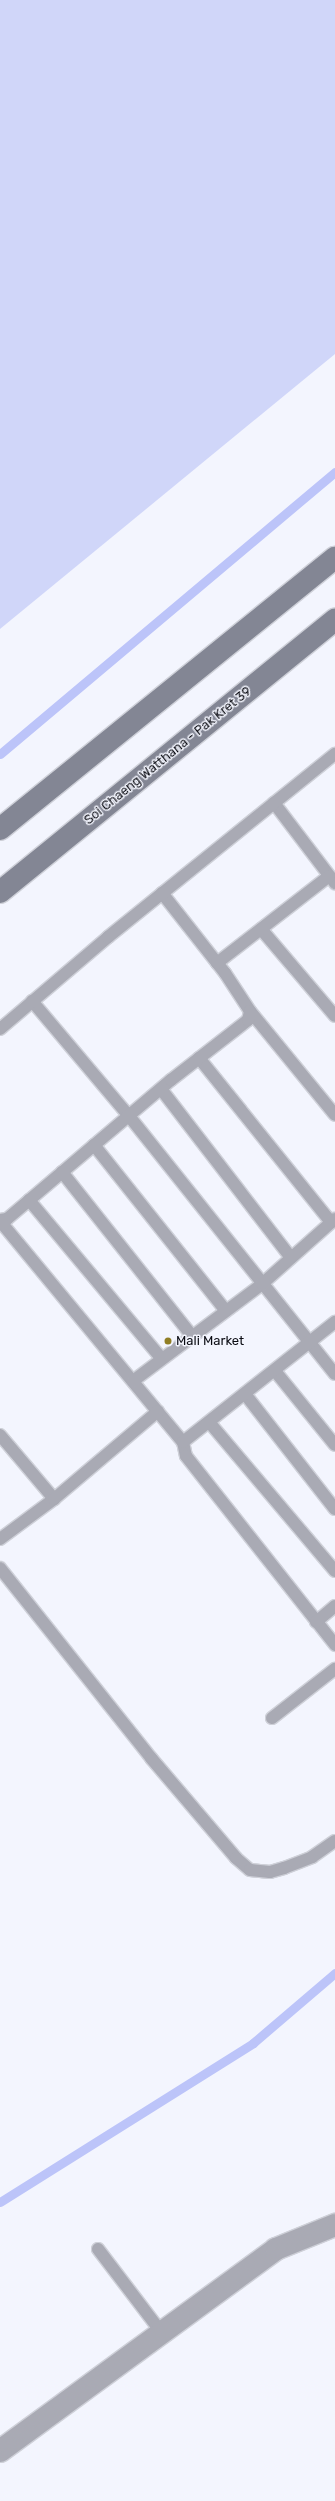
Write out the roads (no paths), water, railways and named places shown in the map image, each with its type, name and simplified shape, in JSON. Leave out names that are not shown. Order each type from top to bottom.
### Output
[{"type":"main road","points":[[0,829],[335,558]]},
{"type":"main road","name":"Soi Chaeng Watthana - Pak Kret 39","points":[[0,892],[335,620]]},
{"type":"street","points":[[0,2452],[276,2249],[335,2224]]},
{"type":"lane","points":[[0,1029],[162,893],[335,754]]},
{"type":"lane","points":[[217,963],[261,929],[332,880],[274,803]]},
{"type":"lane","points":[[162,893],[217,963],[250,1011],[335,1115]]},
{"type":"lane","points":[[261,929],[335,1016]]},
{"type":"lane","points":[[32,1001],[129,1116],[335,1374]]},
{"type":"lane","points":[[0,1220],[7,1219],[160,1089],[248,1020],[250,1011]]},
{"type":"lane","points":[[133,1381],[262,1284],[333,1221],[200,1058]]},
{"type":"lane","points":[[160,1089],[291,1258]]},
{"type":"lane","points":[[94,1145],[226,1311]]},
{"type":"lane","points":[[62,1172],[192,1336]]},
{"type":"lane","points":[[29,1200],[162,1359]]},
{"type":"lane","points":[[0,1220],[183,1442],[186,1456],[335,1646]]},
{"type":"lane","points":[[183,1442],[335,1322]]},
{"type":"lane","points":[[275,1370],[335,1445]]},
{"type":"lane","points":[[245,1394],[335,1509]]},
{"type":"lane","points":[[0,1539],[54,1499],[158,1411]]},
{"type":"lane","points":[[209,1422],[335,1571]]},
{"type":"lane","points":[[0,1435],[54,1499]]},
{"type":"lane","points":[[0,1568],[151,1758],[236,1858],[250,1870],[270,1872],[284,1868],[312,1857],[335,1841]]},
{"type":"lane","points":[[316,1622],[335,1606]]},
{"type":"lane","points":[[272,1718],[335,1669]]},
{"type":"lane","points":[[98,2249],[162,2333]]},
{"type":"waterway","points":[[0,754],[335,472]]},
{"type":"waterway","points":[[0,2202],[253,2043],[335,1973]]},
{"type":"place","name":"Mali Market","points":[[168,1341]]}]
